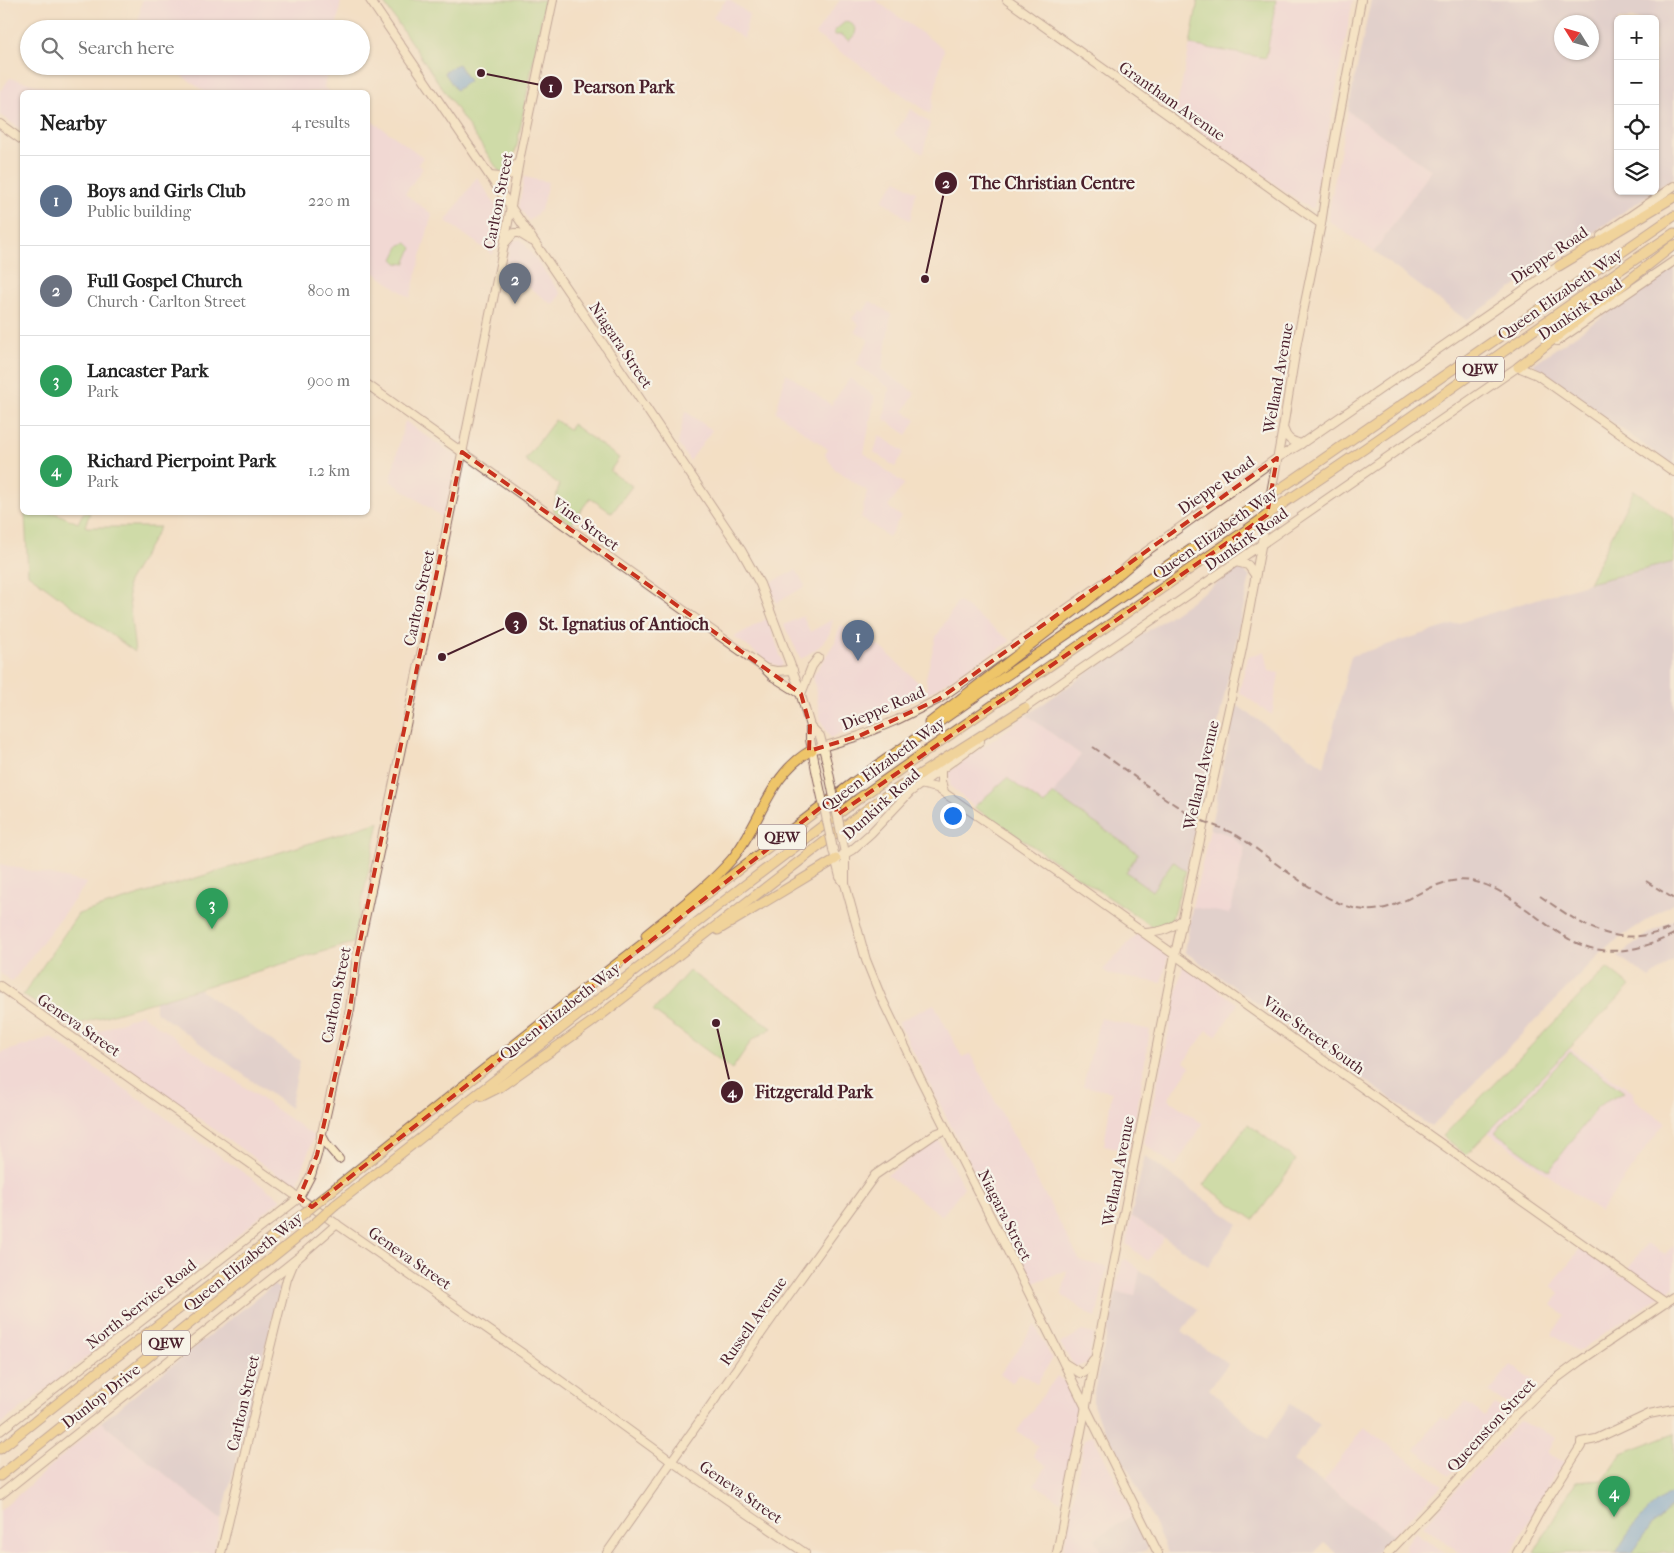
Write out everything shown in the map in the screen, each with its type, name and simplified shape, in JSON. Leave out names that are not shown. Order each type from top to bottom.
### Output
[{"type":"highway","points":[[1559,266],[1674,197]]},
{"type":"highway","name":"Queen Elizabeth Way","points":[[0,1449],[107,1364],[303,1214],[736,870],[889,758],[1674,216]]},
{"type":"highway","name":"Queen Elizabeth Way","points":[[0,1476],[335,1206],[737,891],[850,805],[1674,233]]},
{"type":"highway","points":[[1518,367],[1674,245]]},
{"type":"highway","points":[[889,758],[944,710],[1086,602],[1138,558]]},
{"type":"highway","points":[[466,1103],[500,1087],[592,1022],[884,797],[1024,708]]},
{"type":"highway","points":[[592,983],[612,962],[707,884],[732,859],[771,791],[800,756],[812,750]]},
{"type":"highway","points":[[682,952],[836,860]]},
{"type":"main road","name":"Niagara Street","points":[[370,0],[741,550],[760,584],[801,694],[810,726],[812,750],[833,849],[840,877],[845,884]]},
{"type":"main road","name":"Carlton Street","points":[[299,1198],[311,1174],[322,1134],[350,1009],[357,956],[432,607],[519,161],[553,0]]},
{"type":"main road","name":"Grantham Avenue","points":[[1007,0],[1321,224]]},
{"type":"main road","name":"Welland Avenue","points":[[1057,1553],[1175,954],[1233,694],[1361,0]]},
{"type":"main road","points":[[0,124],[20,139]]},
{"type":"main road","points":[[490,176],[500,177],[509,175],[519,161]]},
{"type":"main road","name":"Dieppe Road","points":[[812,750],[859,736],[939,699],[1277,458],[1301,444],[1674,186]]},
{"type":"main road","points":[[504,245],[514,233],[519,233],[536,244]]},
{"type":"main road","name":"Dunkirk Road","points":[[1535,354],[1674,261]]},
{"type":"main road","points":[[1535,354],[1531,365],[1537,375]]},
{"type":"main road","points":[[1518,367],[1537,375],[1674,472]]},
{"type":"main road","name":"Dunkirk Road","points":[[836,860],[871,833],[900,800],[1024,708],[1518,367]]},
{"type":"main road","name":"Vine Street","points":[[370,385],[766,669],[772,676],[801,694]]},
{"type":"main road","points":[[1283,428],[1286,437],[1291,441],[1301,444]]},
{"type":"main road","points":[[1236,562],[1248,565],[1255,575]]},
{"type":"main road","points":[[801,694],[812,666],[818,658]]},
{"type":"main road","points":[[766,669],[776,671],[793,670]]},
{"type":"main road","name":"Niagara Street","points":[[810,726],[820,736],[823,746],[846,854],[845,884],[866,960],[877,988],[1158,1553]]},
{"type":"main road","points":[[941,770],[944,792]]},
{"type":"main road","name":"Vine Street South","points":[[920,784],[932,786],[944,792],[1666,1303]]},
{"type":"main road","points":[[1145,933],[1163,931],[1174,927],[1183,918]]},
{"type":"main road","name":"Geneva Street","points":[[0,986],[580,1394],[671,1461],[805,1553]]},
{"type":"main road","name":"Russell Avenue","points":[[607,1553],[875,1174],[935,1134],[946,1130]]},
{"type":"main road","points":[[322,1134],[327,1144],[340,1159]]},
{"type":"main road","name":"North Service Road","points":[[0,1431],[299,1198]]},
{"type":"main road","name":"Dunlop Drive","points":[[0,1495],[337,1224]]},
{"type":"main road","name":"Carlton Street","points":[[221,1553],[287,1279],[294,1260]]},
{"type":"main road","name":"Queenston Street","points":[[1388,1553],[1454,1484],[1516,1414],[1545,1388],[1580,1360],[1674,1297]]},
{"type":"main road","points":[[1062,1361],[1080,1373],[1084,1373],[1091,1366],[1096,1354]]},
{"type":"main road","points":[[1516,1553],[1581,1446],[1581,1442],[1596,1439],[1644,1416],[1674,1409]]},
{"type":"main road","points":[[1395,1545],[1400,1553]]},
{"type":"highlighted area","points":[[462,452],[801,694],[810,726],[809,751],[859,736],[939,699],[1277,458],[1267,515],[837,815],[834,797],[312,1207],[299,1198],[317,1155],[350,1009],[357,956]]},
{"type":"shaded area","points":[[142,0],[341,0],[338,20],[139,20]]},
{"type":"shaded area","points":[[726,0],[730,0],[749,14],[744,39],[713,17]]},
{"type":"shaded area","points":[[840,0],[875,0],[944,49],[930,114],[815,34]]},
{"type":"shaded area","points":[[1276,0],[1353,0],[1314,208],[1309,208],[1175,115],[1190,45],[1266,58]]},
{"type":"shaded area","points":[[1371,0],[1674,0],[1674,177],[1659,187],[1659,15],[1614,15],[1614,195],[1648,195],[1466,320],[1374,252],[1431,170],[1348,111]]},
{"type":"shaded area","points":[[181,75],[326,75],[324,88],[328,90],[202,90]]},
{"type":"shaded area","points":[[10,78],[55,90],[20,90],[20,129],[0,115],[0,91]]},
{"type":"shaded area","points":[[911,109],[930,123],[923,154],[894,134]]},
{"type":"shaded area","points":[[1348,111],[1431,170],[1374,252],[1330,222],[1328,215]]},
{"type":"shaded area","points":[[370,119],[423,157],[418,164],[423,168],[405,194],[432,214],[410,298],[370,269]]},
{"type":"shaded area","points":[[477,177],[500,212],[493,255],[446,221]]},
{"type":"shaded area","points":[[524,177],[548,182],[541,210],[529,221],[519,207]]},
{"type":"shaded area","points":[[897,180],[916,192],[910,221],[882,200]]},
{"type":"shaded area","points":[[521,239],[561,294],[553,305],[505,270],[511,241]]},
{"type":"shaded area","points":[[1674,268],[1674,466],[1540,371],[1533,364]]},
{"type":"shaded area","points":[[870,301],[891,314],[882,370],[915,393],[904,411],[916,420],[907,435],[884,419],[889,388],[856,364],[869,340],[855,331],[859,324],[852,319],[859,310],[863,312]]},
{"type":"shaded area","points":[[786,373],[831,405],[850,378],[875,396],[864,453],[904,484],[888,507],[901,516],[889,537],[861,518],[867,491],[835,469],[825,454],[828,449],[776,412]]},
{"type":"shaded area","points":[[685,411],[712,430],[690,461],[678,444]]},
{"type":"shaded area","points":[[405,421],[457,457],[444,518],[390,481]]},
{"type":"shaded area","points":[[879,435],[904,452],[895,467],[874,452]]},
{"type":"shaded area","points":[[1674,562],[1674,902],[1609,945],[1431,1127],[1185,952],[1192,907],[1230,914],[1245,848],[1230,835],[1210,829],[1235,711],[1238,706],[1324,766],[1351,656],[1589,583]]},
{"type":"shaded area","points":[[1240,567],[1250,577],[1186,871],[1173,861],[1152,891],[1125,872],[1138,853],[1053,794],[1081,755],[1027,715]]},
{"type":"shaded area","points":[[796,570],[805,586],[777,603],[768,584]]},
{"type":"shaded area","points":[[958,601],[1011,641],[929,693],[830,738],[821,721],[813,676],[835,642],[840,625],[881,647],[928,692],[926,678],[936,637]]},
{"type":"shaded area","points":[[803,616],[810,632],[833,619],[830,633],[820,646],[801,659],[784,625]]},
{"type":"shaded area","points":[[768,618],[783,664],[781,667],[771,663],[734,637]]},
{"type":"shaded area","points":[[1265,651],[1269,671],[1279,673],[1272,715],[1239,692],[1248,657]]},
{"type":"shaded area","points":[[1027,715],[1081,755],[1044,805],[1007,778],[974,807],[950,786],[949,772]]},
{"type":"shaded area","points":[[1210,829],[1230,835],[1245,848],[1230,915],[1192,907]]},
{"type":"shaded area","points":[[0,864],[87,883],[12,982],[0,973]]},
{"type":"shaded area","points":[[1674,919],[1674,959],[1650,978],[1618,956],[1650,933]]},
{"type":"shaded area","points":[[1137,934],[1168,955],[1162,983],[1111,975],[1103,970]]},
{"type":"shaded area","points":[[1183,965],[1238,1004],[1216,1036],[1207,1030],[1184,1062],[1190,1067],[1168,1099],[1203,1124],[1175,1166],[1144,1144]]},
{"type":"shaded area","points":[[199,989],[300,1061],[290,1108],[155,1011],[155,1001]]},
{"type":"shaded area","points":[[934,1004],[962,1057],[970,1054],[1080,1261],[1107,1267],[1096,1319],[1062,1295],[1067,1270],[1031,1284],[898,1022]]},
{"type":"shaded area","points":[[141,1014],[314,1136],[298,1183],[288,1182],[85,1037]]},
{"type":"shaded area","points":[[1100,1018],[1150,1030],[1129,1151],[1104,1146],[1112,1092],[1083,1086]]},
{"type":"shaded area","points":[[51,1037],[281,1199],[165,1296],[0,1425],[0,1053]]},
{"type":"shaded area","points":[[1569,1048],[1634,1093],[1634,1100],[1665,1122],[1600,1212],[1488,1132]]},
{"type":"shaded area","points":[[938,1140],[964,1187],[942,1216],[887,1175]]},
{"type":"shaded area","points":[[1145,1156],[1238,1224],[1208,1266],[1131,1216]]},
{"type":"shaded area","points":[[1131,1216],[1164,1238],[1148,1261],[1126,1244]]},
{"type":"shaded area","points":[[1647,1243],[1665,1254],[1674,1245],[1674,1287],[1577,1352],[1552,1334],[1565,1315],[1552,1305],[1560,1293],[1551,1287],[1581,1247],[1622,1277]]},
{"type":"shaded area","points":[[1126,1259],[1140,1270],[1135,1296],[1116,1292],[1122,1261]]},
{"type":"shaded area","points":[[1140,1270],[1198,1309],[1181,1332],[1228,1364],[1209,1389],[1259,1434],[1266,1440],[1291,1403],[1320,1425],[1293,1461],[1393,1535],[1376,1553],[1336,1553],[1324,1543],[1314,1553],[1168,1553],[1131,1474],[1099,1421],[1093,1405],[1093,1396],[1116,1292],[1135,1296]]},
{"type":"shaded area","points":[[273,1285],[280,1289],[221,1520],[101,1422]]},
{"type":"shaded area","points":[[1035,1325],[1052,1359],[1037,1384],[1020,1373],[1012,1383],[1000,1374]]},
{"type":"shaded area","points":[[1082,1331],[1094,1334],[1088,1363],[1075,1367],[1060,1344]]},
{"type":"shaded area","points":[[1511,1365],[1537,1384],[1514,1409],[1489,1392]]},
{"type":"shaded area","points":[[1057,1376],[1065,1382],[1079,1410],[1061,1501],[1034,1484],[1047,1466],[1033,1456],[1038,1446],[1017,1431]]},
{"type":"shaded area","points":[[1465,1402],[1485,1416],[1495,1404],[1509,1414],[1450,1475],[1415,1450],[1440,1417],[1448,1420]]},
{"type":"shaded area","points":[[1519,1421],[1556,1437],[1548,1453],[1564,1462],[1511,1553],[1460,1553],[1423,1526]]},
{"type":"shaded area","points":[[101,1422],[221,1520],[213,1553],[0,1553],[0,1511]]},
{"type":"shaded area","points":[[1364,1427],[1442,1485],[1393,1535],[1323,1483]]},
{"type":"shaded area","points":[[1093,1435],[1133,1515],[1096,1538],[1102,1553],[1063,1553],[1084,1440]]},
{"type":"shaded area","points":[[1133,1515],[1148,1549],[1140,1553],[1102,1553],[1095,1538]]},
{"type":"shaded area","points":[[1415,1532],[1444,1553],[1406,1553],[1405,1547]]},
{"type":"green space","points":[[382,0],[545,0],[517,145],[509,173],[501,174]]},
{"type":"green space","points":[[1198,0],[1276,0],[1266,58],[1190,45]]},
{"type":"green space","points":[[845,22],[851,23],[856,29],[855,34],[849,41],[842,35],[834,35],[834,31]]},
{"type":"green space","points":[[407,243],[412,248],[405,264],[397,263],[393,259],[400,245]]},
{"type":"green space","points":[[555,420],[570,430],[572,424],[619,458],[610,471],[632,486],[612,513],[590,498],[571,524],[553,510],[559,484],[525,460]]},
{"type":"green space","points":[[1634,490],[1674,518],[1674,562],[1589,583]]},
{"type":"green space","points":[[25,515],[60,515],[78,523],[82,515],[89,515],[85,526],[87,527],[160,527],[127,584],[135,652],[28,574]]},
{"type":"green space","points":[[1007,778],[1044,805],[1053,794],[1138,853],[1126,872],[1152,891],[1173,861],[1186,871],[1171,922],[1156,929],[974,807]]},
{"type":"green space","points":[[379,822],[353,943],[72,1026],[23,995],[78,914]]},
{"type":"green space","points":[[1607,968],[1630,986],[1466,1155],[1443,1136]]},
{"type":"green space","points":[[689,971],[772,1028],[752,1040],[732,1069],[653,1011]]},
{"type":"green space","points":[[1570,1052],[1624,1092],[1598,1106],[1549,1171],[1495,1132]]},
{"type":"green space","points":[[1248,1124],[1296,1160],[1254,1220],[1204,1185]]},
{"type":"green space","points":[[1674,1433],[1674,1553],[1534,1553],[1575,1482],[1603,1480],[1622,1453]]},
{"type":"water","points":[[458,64],[469,81],[456,90],[444,72]]},
{"type":"water","points":[[1674,1491],[1674,1505],[1652,1525],[1631,1553],[1616,1553],[1627,1535],[1641,1518]]},
{"type":"railway","points":[[1093,747],[1180,808],[1241,838],[1318,892],[1350,907],[1365,910],[1380,909],[1407,900],[1433,887],[1461,880],[1476,882],[1496,889],[1563,936],[1595,949],[1609,951],[1635,948],[1648,945],[1674,934]]},
{"type":"railway","points":[[1646,881],[1674,899]]},
{"type":"railway","points":[[1540,896],[1587,926],[1618,936],[1653,934],[1674,927]]},
{"type":"place","name":"Pearson Park","points":[[481,73]]},
{"type":"place","name":"The Christian Centre","points":[[925,279]]},
{"type":"place","name":"Full Gospel Church","points":[[515,304]]},
{"type":"place","name":"St. Ignatius of Antioch","points":[[442,657]]},
{"type":"place","name":"Boys and Girls Club","points":[[858,661]]},
{"type":"place","name":"Lancaster Park","points":[[212,929]]},
{"type":"place","name":"Fitzgerald Park","points":[[716,1023]]},
{"type":"place","name":"Richard Pierpoint Park","points":[[1614,1517]]}]
